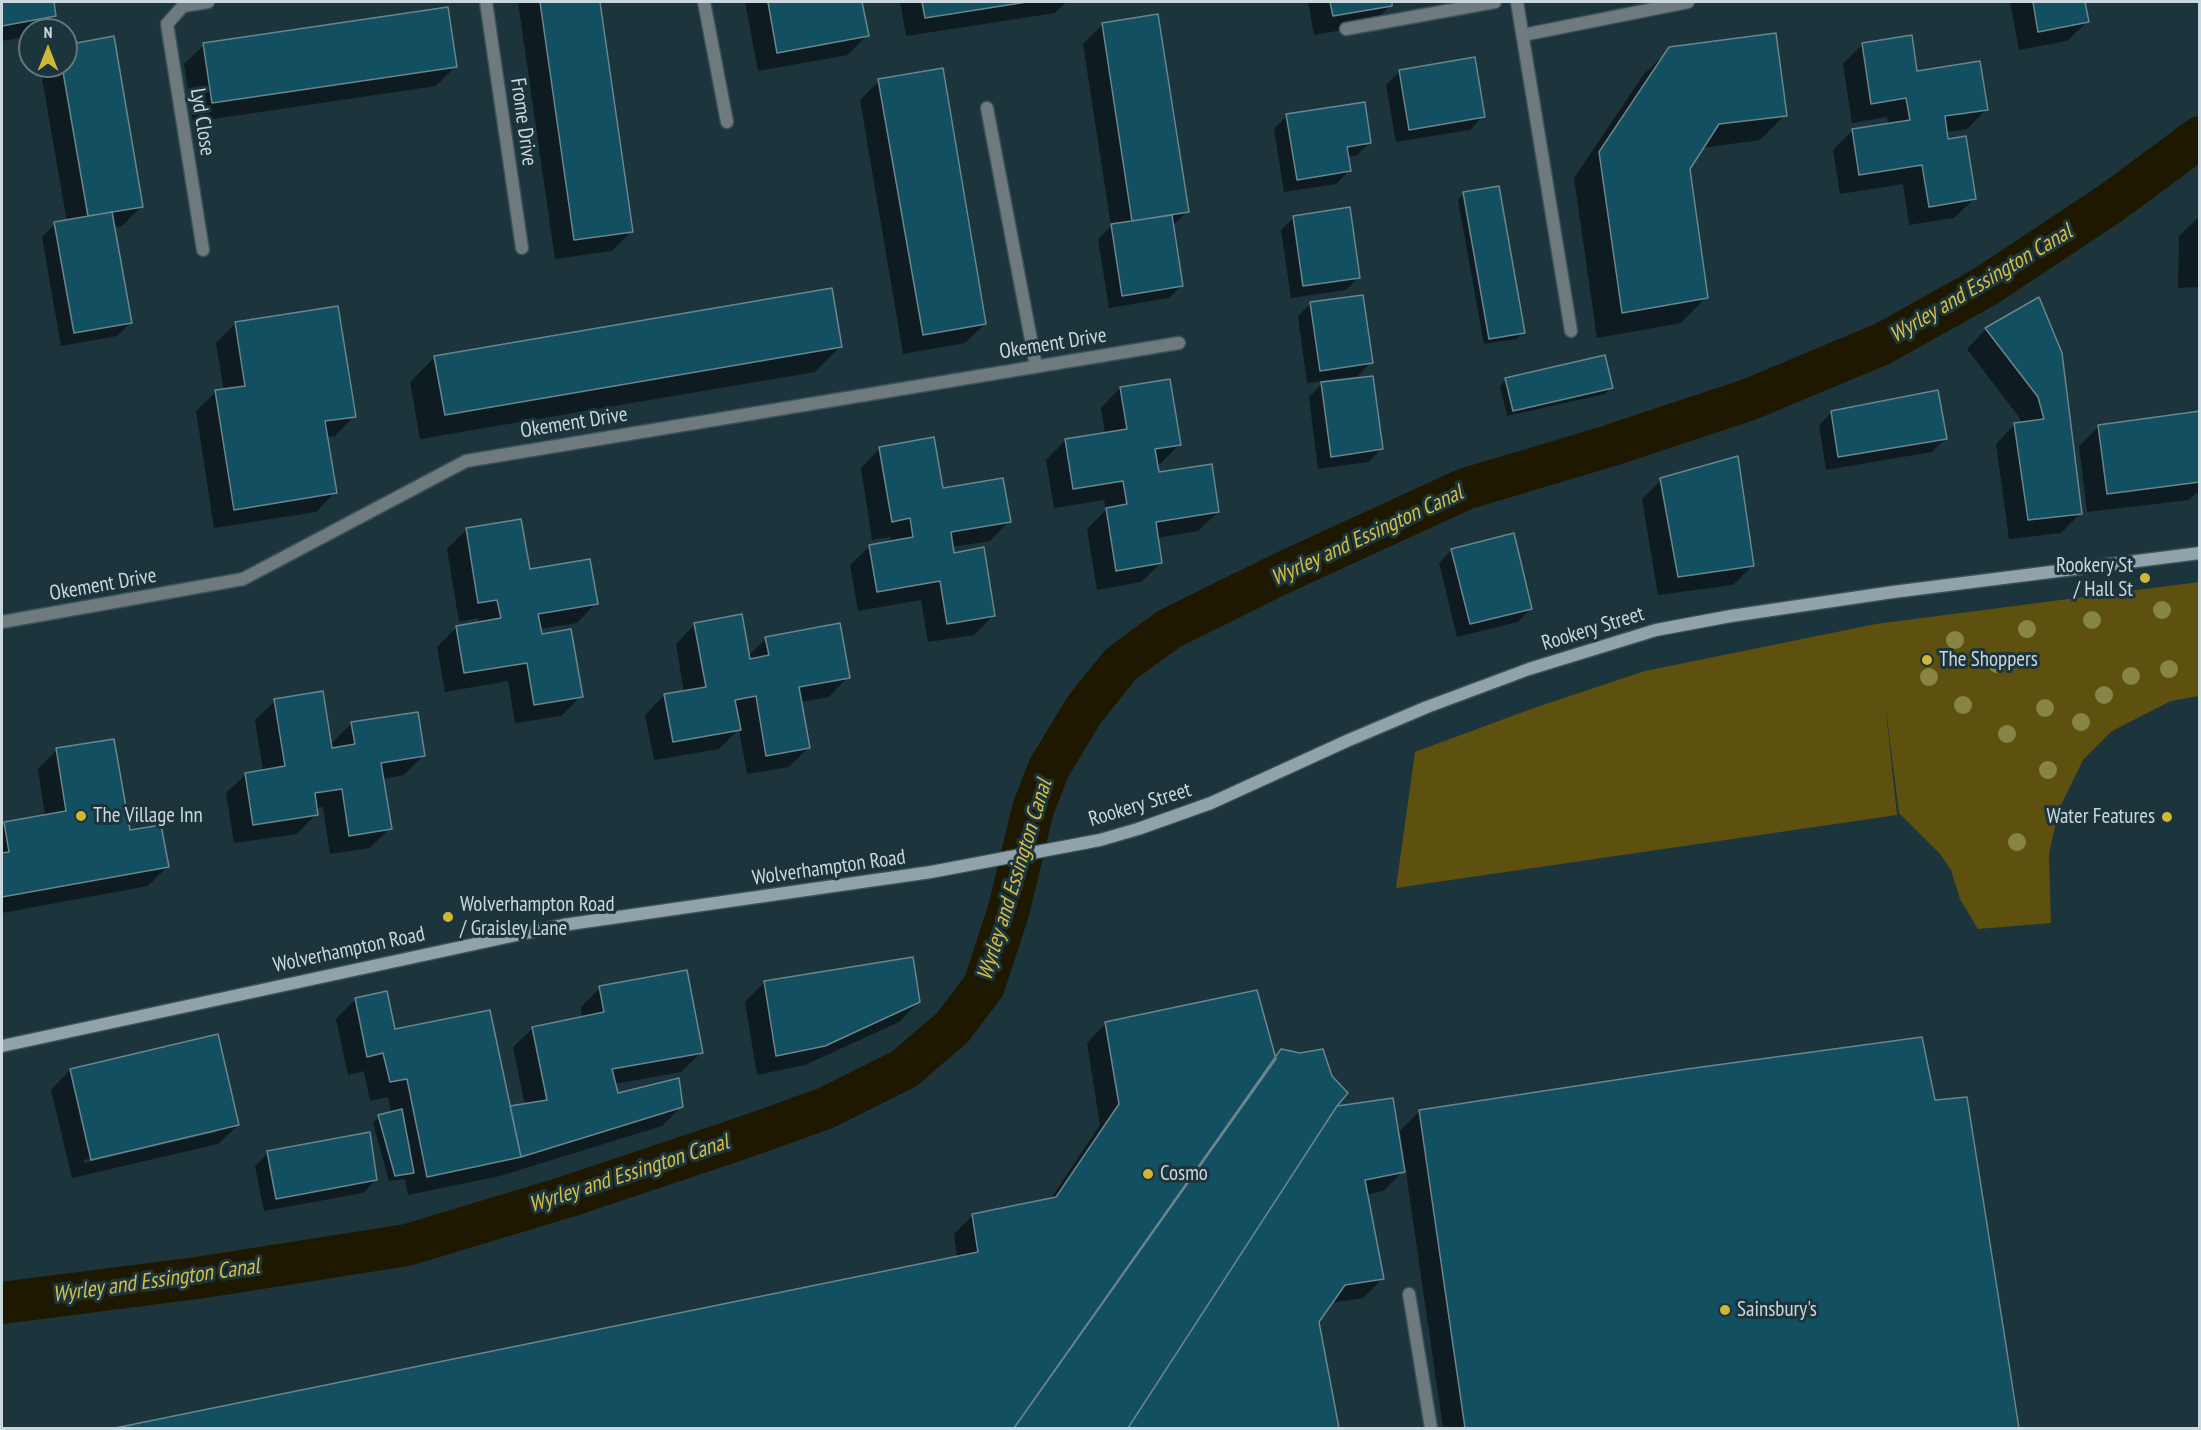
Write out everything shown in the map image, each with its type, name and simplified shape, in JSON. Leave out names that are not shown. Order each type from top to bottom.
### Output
[{"type":"street","name":"Lyd Close","points":[[203,250],[168,24],[182,4],[208,2]]},
{"type":"street","name":"Frome Drive","points":[[486,2],[522,248]]},
{"type":"street","points":[[704,2],[727,122]]},
{"type":"street","points":[[1346,29],[1495,2]]},
{"type":"street","points":[[1517,2],[1571,332]]},
{"type":"street","points":[[1522,34],[1688,2]]},
{"type":"street","points":[[987,108],[1036,366]]},
{"type":"street","name":"Okement Drive","points":[[2,622],[243,579],[466,461],[1179,343]]},
{"type":"street","name":"Rookery Street","points":[[1027,854],[1100,840],[1138,829],[1211,803],[1349,740],[1437,704],[1529,669],[1656,630],[1870,595],[2199,553]]},
{"type":"street","name":"Wolverhampton Road","points":[[2,1046],[562,925],[931,872],[1027,854]]},
{"type":"street","points":[[1409,1294],[1431,1428]]},
{"type":"shaded area","points":[[2199,582],[2199,696],[2171,701],[2112,731],[2083,760],[2059,809],[2049,854],[2051,923],[1978,929],[1960,899],[1951,870],[1940,854],[1899,813],[1885,702],[1897,815],[1396,888],[1415,752],[1531,709],[1645,671],[1876,624]]},
{"type":"building","points":[[2,2],[54,2],[56,16],[18,18],[18,23],[2,26]]},
{"type":"building","points":[[540,2],[600,2],[633,232],[574,240]]},
{"type":"building","points":[[768,2],[862,2],[869,36],[777,53]]},
{"type":"building","points":[[922,2],[1027,2],[925,18]]},
{"type":"building","points":[[1330,2],[1392,2],[1392,6],[1333,16]]},
{"type":"building","points":[[2033,2],[2085,2],[2089,22],[2038,32]]},
{"type":"building","points":[[448,7],[457,67],[212,103],[203,43]]},
{"type":"building","points":[[1158,14],[1189,212],[1132,221],[1102,23]]},
{"type":"building","points":[[1776,33],[1787,116],[1719,124],[1690,169],[1708,298],[1622,313],[1599,152],[1669,47]]},
{"type":"building","points":[[1912,35],[1917,71],[1980,61],[1988,110],[1945,116],[1948,139],[1966,136],[1976,199],[1929,207],[1922,165],[1859,175],[1852,129],[1910,120],[1906,98],[1871,104],[1862,43]]},
{"type":"building","points":[[114,36],[143,207],[88,216],[64,78],[78,78],[78,43]]},
{"type":"building","points":[[1475,57],[1485,117],[1409,130],[1399,70]]},
{"type":"building","points":[[943,68],[986,324],[923,335],[878,79]]},
{"type":"building","points":[[1365,102],[1371,143],[1347,147],[1351,171],[1297,180],[1286,114]]},
{"type":"building","points":[[1499,186],[1525,333],[1489,339],[1463,192]]},
{"type":"building","points":[[1350,207],[1360,278],[1303,286],[1293,216]]},
{"type":"building","points":[[112,212],[132,323],[74,333],[54,222]]},
{"type":"building","points":[[1172,215],[1183,286],[1122,296],[1111,224]]},
{"type":"building","points":[[832,288],[842,347],[445,415],[434,356]]},
{"type":"building","points":[[1363,295],[1373,363],[1320,371],[1310,302]]},
{"type":"building","points":[[2039,297],[2062,353],[2082,514],[2028,520],[2014,423],[2044,419],[2038,397],[1985,328]]},
{"type":"building","points":[[338,306],[356,417],[325,421],[337,493],[234,510],[215,390],[245,386],[235,322]]},
{"type":"building","points":[[1605,355],[1613,388],[1513,411],[1505,378]]},
{"type":"building","points":[[1373,376],[1383,449],[1331,457],[1321,382]]},
{"type":"building","points":[[1170,379],[1181,445],[1155,449],[1159,472],[1212,464],[1219,512],[1156,522],[1162,563],[1116,571],[1106,508],[1127,504],[1123,481],[1073,489],[1065,439],[1127,429],[1120,387]]},
{"type":"building","points":[[1938,390],[1947,439],[1838,457],[1831,411]]},
{"type":"building","points":[[2200,411],[2200,482],[2107,494],[2098,425]]},
{"type":"building","points":[[934,437],[943,488],[1003,478],[1011,522],[951,532],[954,553],[984,547],[995,616],[947,624],[940,581],[877,592],[869,545],[913,537],[910,518],[892,522],[879,447]]},
{"type":"building","points":[[1738,456],[1754,566],[1678,577],[1660,478]]},
{"type":"building","points":[[521,519],[530,569],[590,559],[598,604],[538,614],[542,634],[571,629],[583,697],[534,705],[527,663],[464,673],[456,626],[501,618],[497,600],[478,603],[466,528]]},
{"type":"building","points":[[1514,533],[1532,609],[1470,624],[1451,549]]},
{"type":"building","points":[[742,614],[750,659],[769,655],[765,637],[840,623],[850,678],[799,687],[810,748],[766,756],[756,696],[735,700],[741,730],[673,742],[664,694],[706,687],[694,623]]},
{"type":"building","points":[[323,691],[332,748],[355,744],[351,722],[418,712],[425,756],[381,763],[392,829],[349,836],[342,789],[315,793],[318,815],[253,825],[245,773],[285,766],[274,699]]},
{"type":"building","name":"The Village Inn","points":[[114,739],[130,830],[161,825],[169,867],[2,897],[2,853],[9,852],[4,822],[66,811],[56,748]]},
{"type":"building","points":[[913,957],[920,1002],[825,1046],[776,1056],[764,981]]},
{"type":"building","points":[[687,970],[703,1053],[612,1069],[618,1093],[679,1078],[683,1107],[521,1157],[510,1106],[547,1100],[532,1027],[604,1012],[599,986]]},
{"type":"building","points":[[1257,990],[1276,1059],[1014,1428],[115,1428],[978,1252],[972,1214],[1056,1197],[1119,1104],[1105,1022]]},
{"type":"building","points":[[387,991],[395,1029],[490,1010],[521,1157],[427,1177],[407,1079],[390,1082],[383,1053],[367,1057],[355,998]]},
{"type":"building","points":[[218,1034],[239,1125],[91,1160],[70,1069]]},
{"type":"building","name":"Sainsbury's","points":[[1922,1037],[1935,1100],[1967,1097],[2019,1428],[1465,1428],[1419,1110],[1687,1069]]},
{"type":"building","points":[[1281,1049],[1300,1053],[1323,1049],[1332,1076],[1348,1093],[1337,1106],[1128,1428],[1014,1428]]},
{"type":"building","points":[[1393,1098],[1405,1172],[1365,1180],[1384,1279],[1345,1285],[1319,1322],[1339,1428],[1128,1428],[1337,1106]]},
{"type":"building","points":[[402,1109],[414,1173],[395,1176],[378,1115]]},
{"type":"building","points":[[370,1132],[377,1180],[276,1199],[267,1151]]},
{"type":"waterway","name":"Wyrley and Essington Canal","points":[[2,1303],[197,1278],[407,1245],[566,1197],[748,1136],[826,1108],[904,1069],[952,1028],[984,986],[1009,909],[1033,809],[1049,768],[1084,710],[1121,664],[1169,629],[1280,574],[1465,489],[1609,446],[1748,400],[1882,344],[1986,286],[2111,203],[2200,137]]},
{"type":"place","name":"Rookery St / Hall St","points":[[2145,578]]},
{"type":"place","name":"The Shoppers","points":[[1927,660]]},
{"type":"place","name":"The Village Inn","points":[[81,816]]},
{"type":"place","name":"Water Features","points":[[2167,817]]},
{"type":"place","name":"Wolverhampton Road / Graisley Lane","points":[[448,917]]},
{"type":"place","name":"Cosmo","points":[[1148,1174]]},
{"type":"place","name":"Sainsbury's","points":[[1725,1310]]}]
